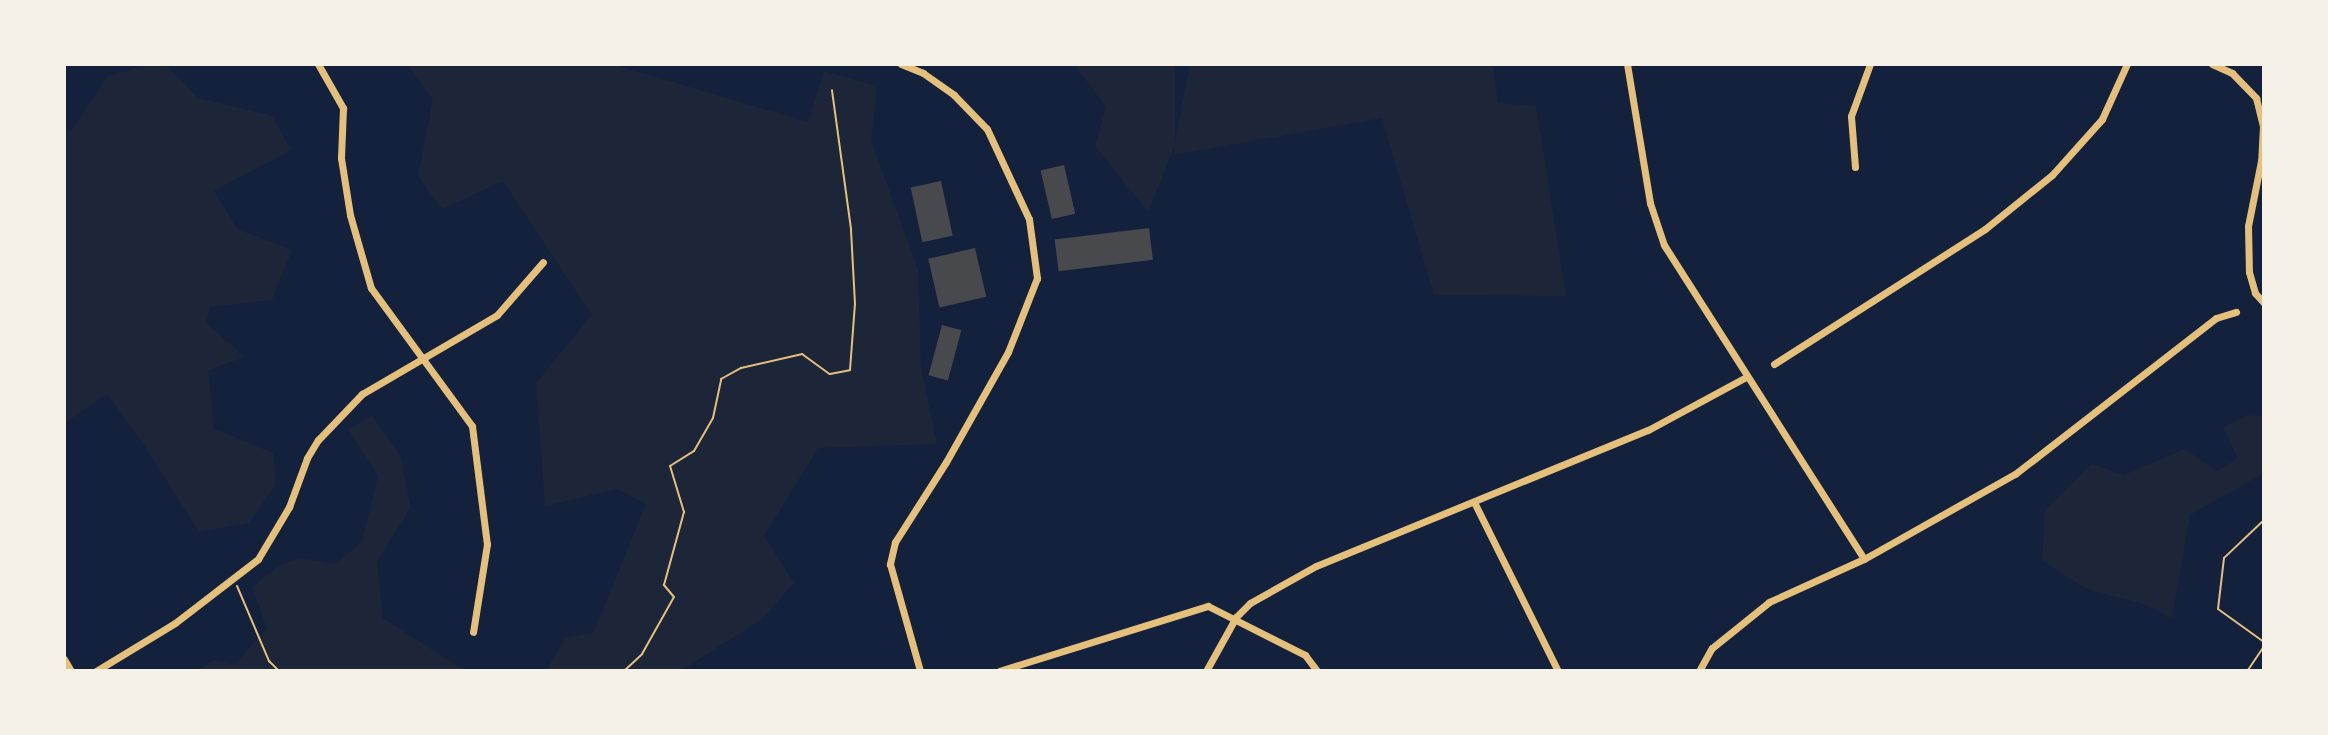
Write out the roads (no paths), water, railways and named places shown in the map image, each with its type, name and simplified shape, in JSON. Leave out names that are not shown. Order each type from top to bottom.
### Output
[{"type":"street","points":[[318,64],[343,108],[341,158],[350,215],[371,288],[472,426],[487,544],[473,632]]},
{"type":"street","points":[[901,64],[923,73],[954,95],[976,114],[987,129],[1029,219],[1037,278],[1008,352],[946,462],[895,542],[890,564],[920,671]]},
{"type":"street","points":[[1627,64],[1650,203],[1664,245],[1864,559]]},
{"type":"street","points":[[1855,167],[1851,116],[1870,64]]},
{"type":"street","points":[[1774,364],[1985,229],[2052,175],[2102,119],[2127,64]]},
{"type":"street","points":[[2212,64],[2232,73],[2256,98],[2263,126],[2261,161],[2248,226],[2249,272],[2255,293],[2264,303]]},
{"type":"street","points":[[96,671],[175,623],[258,559],[289,507],[307,458],[318,440],[362,394],[497,315],[543,262]]},
{"type":"street","points":[[1699,671],[1712,648],[1769,602],[1864,559],[2015,474],[2216,318],[2236,312]]},
{"type":"street","points":[[1206,671],[1236,617],[1250,603],[1316,566],[1648,430],[1746,377]]},
{"type":"street","points":[[1474,502],[1558,671]]},
{"type":"street","points":[[999,671],[1208,606],[1236,617],[1305,655],[1317,671]]},
{"type":"street","points":[[64,659],[71,671]]}]
